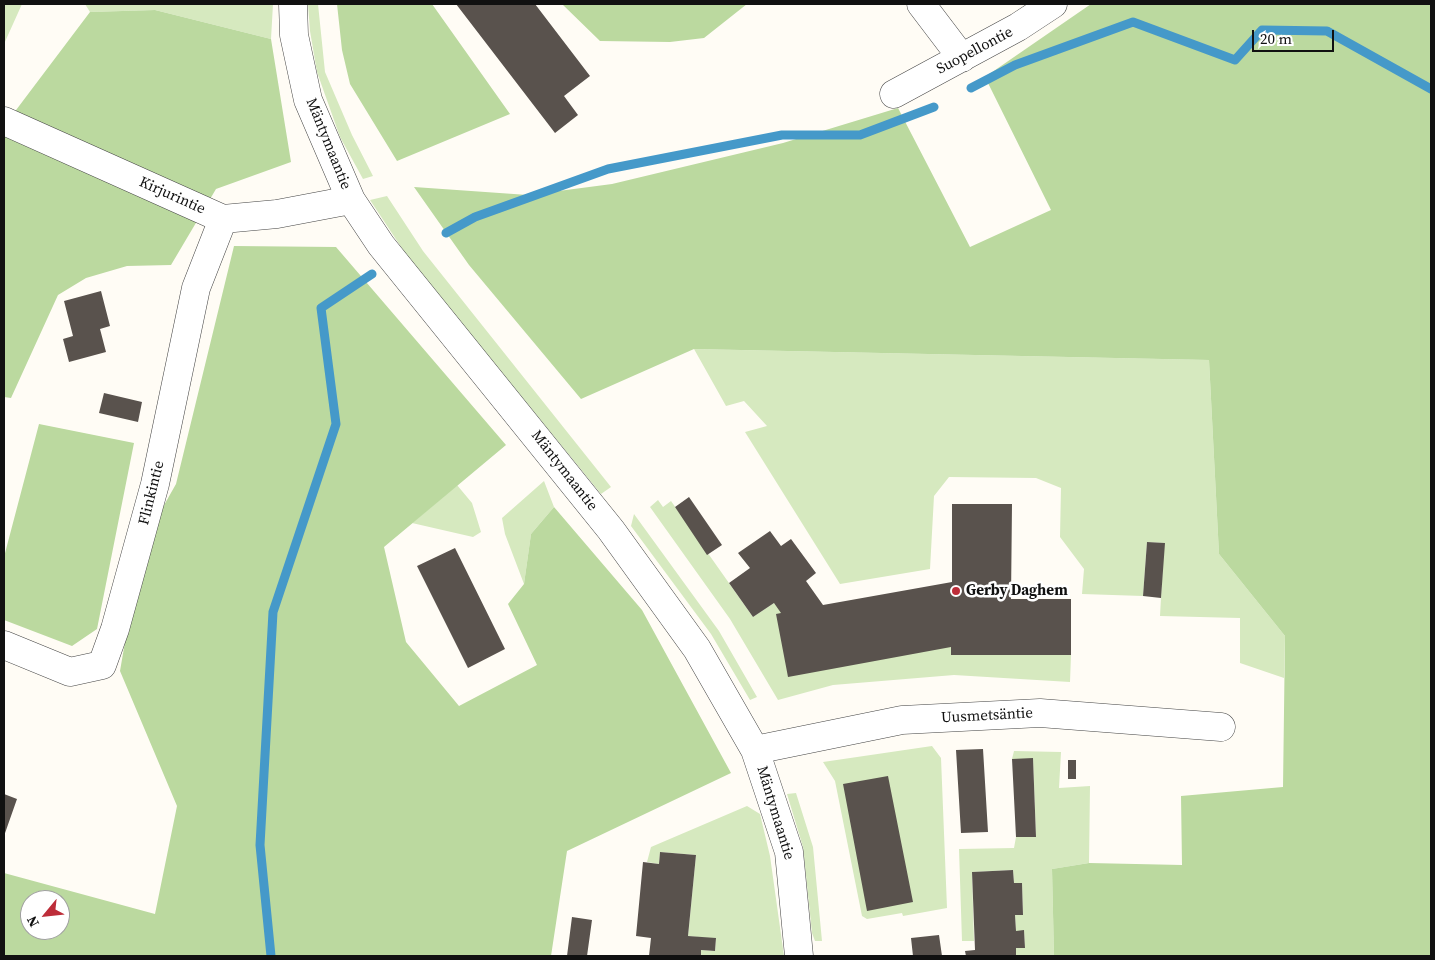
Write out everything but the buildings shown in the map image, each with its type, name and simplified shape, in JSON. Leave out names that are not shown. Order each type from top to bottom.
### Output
[{"type":"street","name":"Mäntymaantie","points":[[292,4],[294,35],[308,100],[350,200],[381,246],[465,346],[616,538],[697,649],[756,750],[789,852],[799,956]]},
{"type":"street","points":[[921,4],[962,58]]},
{"type":"street","name":"Suopellontie","points":[[894,94],[1018,27],[1053,4]]},
{"type":"street","name":"Kirjurintie","points":[[4,122],[223,219],[277,214],[350,200]]},
{"type":"street","name":"Flinkintie","points":[[4,645],[70,672],[102,665],[115,629],[155,484],[196,288],[223,219]]},
{"type":"street","name":"Uusmetsäntie","points":[[756,750],[911,719],[1040,713],[1222,727]]},
{"type":"green space","points":[[4,4],[22,4],[4,44]]},
{"type":"green space","points":[[85,4],[273,4],[271,39],[155,10],[90,12]]},
{"type":"green space","points":[[308,4],[318,4],[325,72],[352,135],[373,176],[363,179],[340,137],[317,72],[310,31]]},
{"type":"green space","points":[[337,4],[432,4],[510,114],[397,161],[350,84],[342,50]]},
{"type":"green space","points":[[562,4],[747,4],[704,38],[670,42],[600,41]]},
{"type":"green space","points":[[1091,4],[1431,4],[1431,956],[1054,956],[1052,869],[1089,863],[1182,865],[1181,796],[1283,787],[1285,636],[1219,554],[1209,360],[694,349],[581,399],[469,265],[414,187],[528,195],[612,184],[783,143],[898,108],[970,247],[1051,210],[985,77]]},
{"type":"green space","points":[[155,10],[271,39],[291,162],[216,189],[171,265],[127,266],[86,278],[58,295],[11,398],[4,397],[4,126],[90,12]]},
{"type":"green space","points":[[387,196],[423,251],[611,487],[601,494],[409,259],[370,200]]},
{"type":"green space","points":[[234,246],[336,247],[506,445],[384,547],[406,642],[459,706],[537,665],[508,604],[524,584],[531,534],[554,507],[642,610],[731,773],[567,851],[551,956],[4,956],[4,873],[67,890],[20,890],[20,940],[70,940],[70,891],[155,914],[177,806],[120,671],[142,544],[176,484]]},
{"type":"green space","points":[[694,349],[1209,360],[1219,554],[1285,636],[1284,678],[1240,663],[1240,618],[1160,616],[1164,543],[1147,542],[1143,596],[1082,594],[1084,569],[1060,537],[1061,488],[1036,478],[949,477],[934,496],[930,569],[840,584],[745,432],[767,426],[744,401],[726,406]]},
{"type":"green space","points":[[39,424],[134,443],[97,629],[72,646],[4,620],[4,557]]},
{"type":"green space","points":[[544,481],[554,507],[531,534],[524,584],[505,534],[502,518]]},
{"type":"green space","points":[[457,485],[472,503],[481,532],[473,537],[412,523]]},
{"type":"green space","points":[[658,500],[663,507],[671,501],[753,617],[774,603],[951,647],[951,655],[1071,655],[1070,682],[954,675],[833,685],[778,700],[730,619],[650,507]]},
{"type":"green space","points":[[634,514],[719,631],[757,697],[750,700],[711,634],[631,526]]},
{"type":"green space","points":[[932,746],[941,758],[947,908],[903,916],[902,913],[867,919],[862,916],[835,781],[823,762]]},
{"type":"green space","points":[[1014,751],[1061,752],[1059,788],[1090,786],[1089,863],[1052,869],[1054,956],[1016,956],[1016,948],[1025,948],[1024,931],[1016,931],[1015,915],[1023,915],[1022,883],[1014,883],[1013,870],[972,872],[974,941],[962,941],[959,849],[1014,848],[1016,837],[1036,836],[1033,759],[1012,759]]},
{"type":"green space","points":[[796,793],[813,847],[822,941],[815,941],[812,933],[803,847],[787,794]]},
{"type":"green space","points":[[747,806],[760,814],[770,856],[784,956],[701,956],[701,950],[715,951],[716,939],[688,936],[696,855],[660,852],[659,864],[647,862],[651,847]]},
{"type":"waterway","points":[[971,88],[1015,65],[1133,22],[1235,60],[1262,30],[1327,31],[1431,89]]},
{"type":"waterway","points":[[446,233],[475,217],[608,169],[782,135],[860,135],[934,107]]},
{"type":"waterway","points":[[271,956],[260,845],[273,612],[336,424],[321,308],[372,274]]},
{"type":"place","name":"Gerby Daghem","points":[[956,591]]}]
